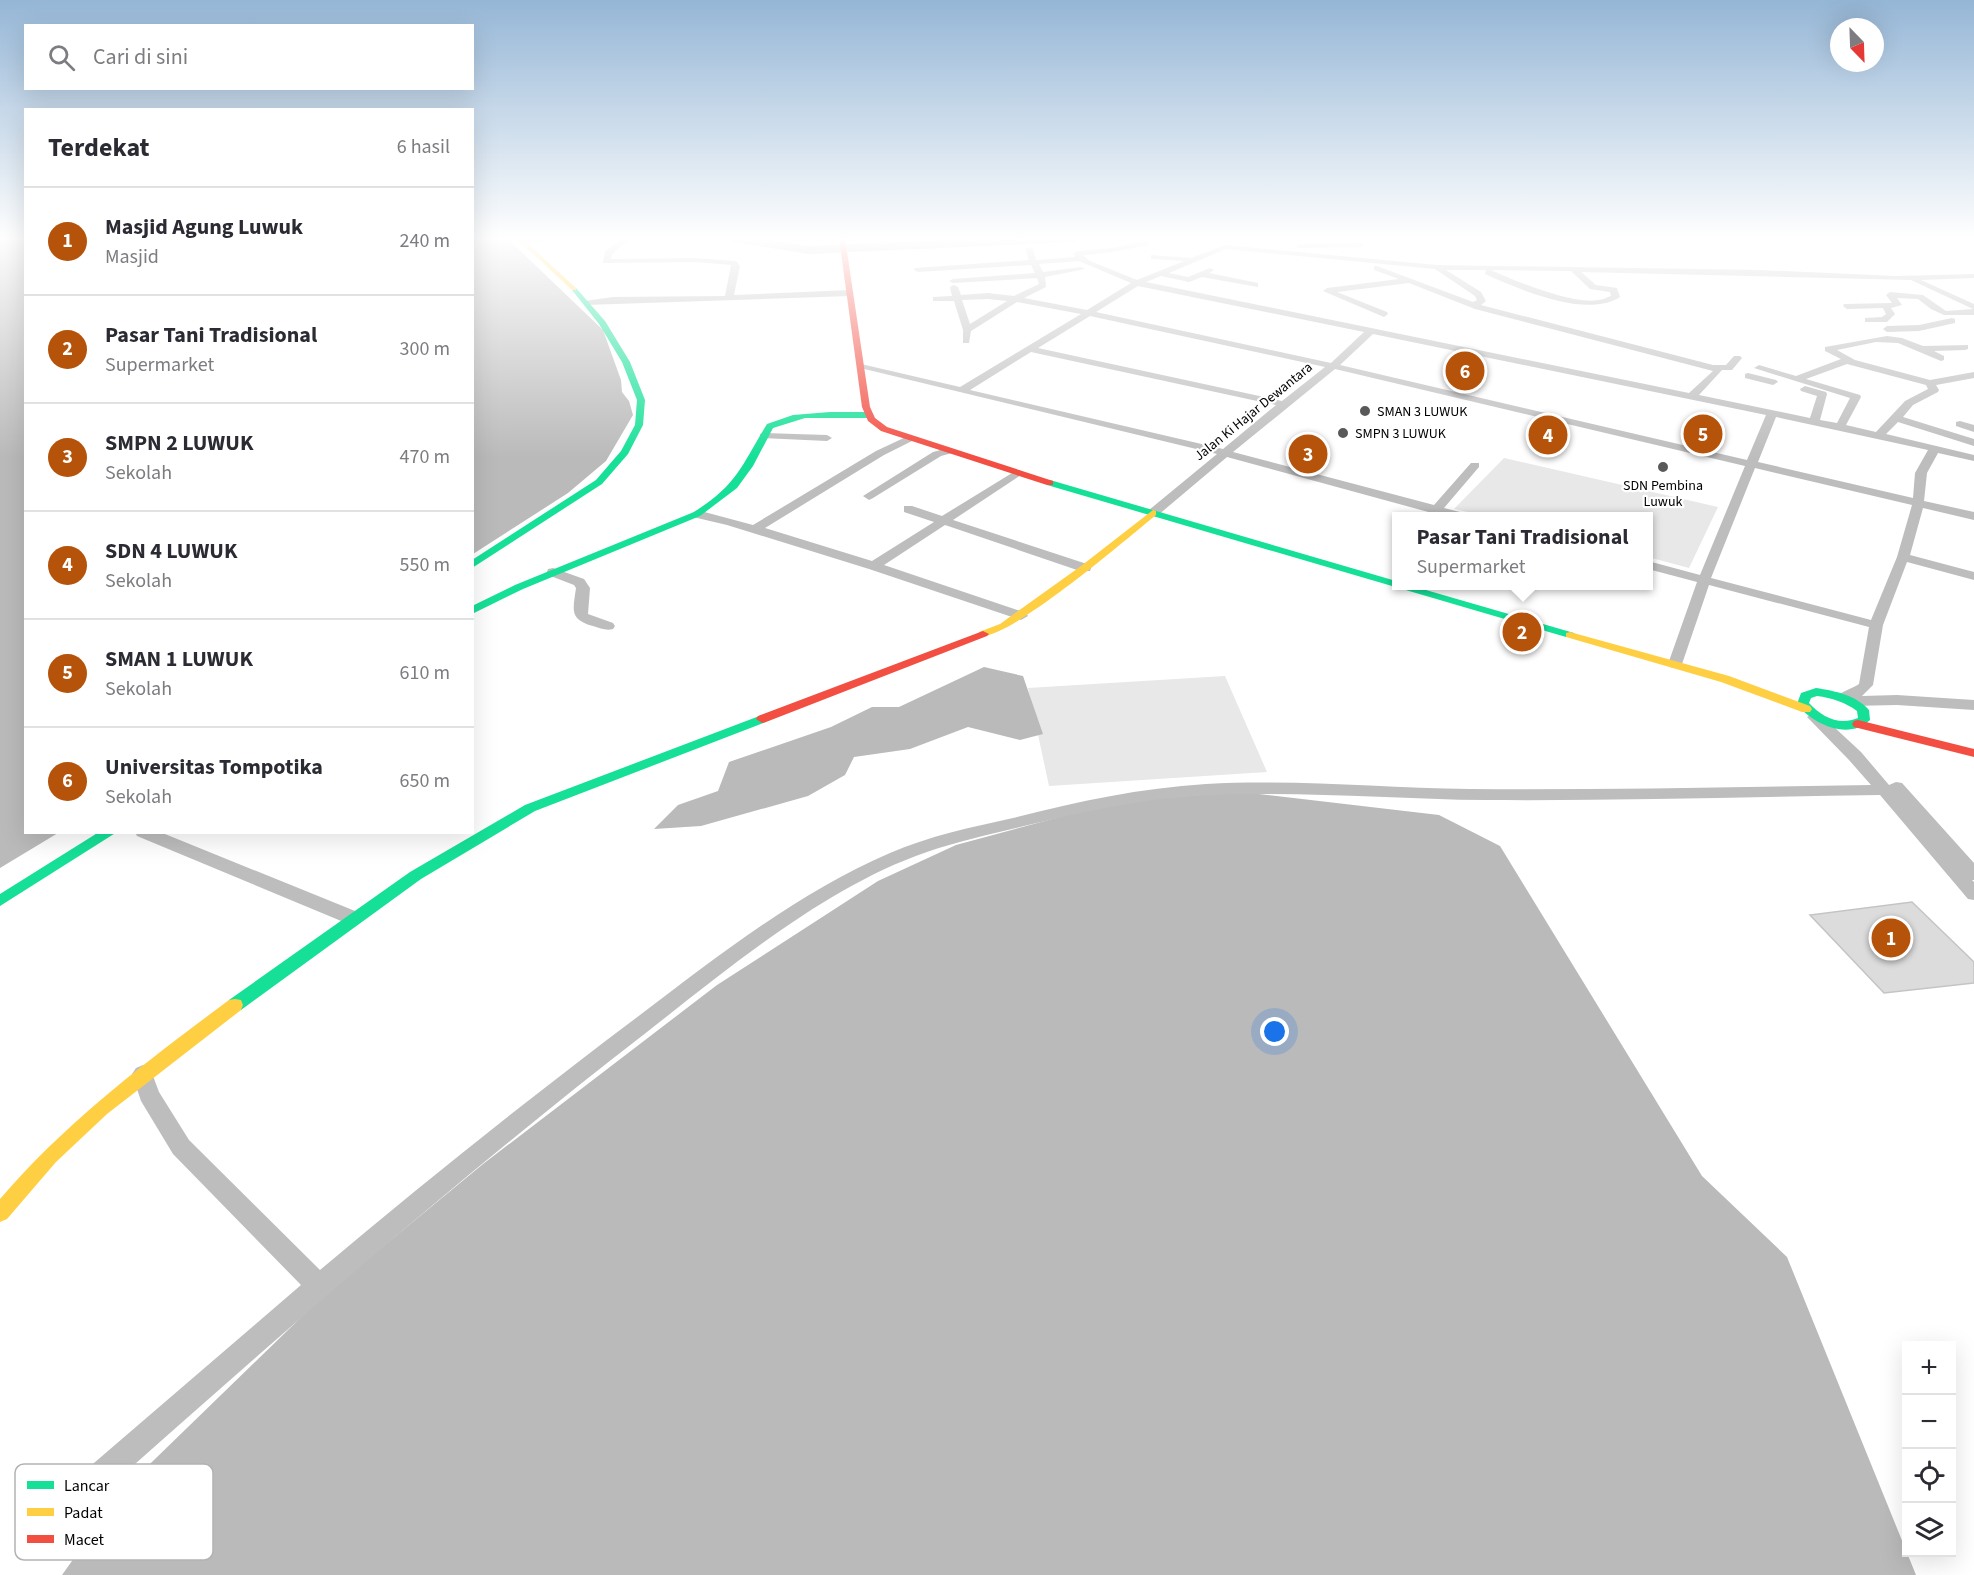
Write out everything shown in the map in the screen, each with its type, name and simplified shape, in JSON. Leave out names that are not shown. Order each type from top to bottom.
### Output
[{"type":"main road","points":[[474,565],[599,482],[611,471],[627,448],[639,423],[641,406],[629,368],[609,331],[594,312]]},
{"type":"main road","points":[[853,312],[868,415],[884,429],[1017,473],[1392,584]]},
{"type":"main road","points":[[474,610],[553,572],[697,514],[732,490],[770,426],[786,420],[868,415]]},
{"type":"main road","points":[[0,1213],[32,1175],[83,1124],[143,1074],[353,918],[484,832],[530,808],[957,646],[1004,626],[1085,568],[1154,513]]},
{"type":"main road","points":[[1413,590],[1571,637],[1725,679],[1834,724],[1855,725],[1948,745],[1974,753]]},
{"type":"main road","points":[[1725,679],[1816,692],[1853,703],[1948,745]]},
{"type":"main road","points":[[1809,712],[1802,700],[1804,696],[1816,692]]},
{"type":"main road","points":[[1853,703],[1864,720],[1855,725]]},
{"type":"main road","points":[[0,901],[107,834]]},
{"type":"street","points":[[960,312],[966,330],[966,341]]},
{"type":"street","points":[[966,330],[995,312]]},
{"type":"street","points":[[1082,312],[1333,366],[1974,516]]},
{"type":"street","points":[[1276,312],[1879,435],[1974,458]]},
{"type":"street","points":[[1378,312],[1384,314]]},
{"type":"street","points":[[1499,312],[1715,367],[1729,368],[1737,358]]},
{"type":"street","points":[[1889,312],[1891,314],[1884,320],[1868,320],[1889,329]]},
{"type":"street","points":[[1938,312],[1943,314],[1974,312]]},
{"type":"street","points":[[963,390],[1090,313]]},
{"type":"street","points":[[1870,332],[1919,328],[1953,320]]},
{"type":"street","name":"Jalan Ki Hajar Dewantara","points":[[1154,513],[1333,366],[1371,331]]},
{"type":"street","points":[[1848,361],[1849,359],[1828,350],[1889,338],[1903,340],[1941,358]]},
{"type":"street","points":[[1921,348],[1969,346]]},
{"type":"street","points":[[1969,346],[1962,348],[1974,354]]},
{"type":"street","points":[[1031,349],[1284,404]]},
{"type":"street","points":[[1797,379],[1825,367],[1848,361],[1930,384],[1974,375]]},
{"type":"street","points":[[861,366],[1225,453],[1444,512]]},
{"type":"street","points":[[1692,396],[1719,370],[1715,367]]},
{"type":"street","points":[[1759,368],[1856,396],[1839,427]]},
{"type":"street","points":[[1748,376],[1821,393],[1814,422]]},
{"type":"street","points":[[862,381],[901,377]]},
{"type":"street","points":[[1879,435],[1909,403],[1934,390],[1930,384]]},
{"type":"street","points":[[1676,664],[1704,580],[1772,413]]},
{"type":"street","points":[[1896,418],[1974,443]]},
{"type":"street","points":[[1960,424],[1974,429]]},
{"type":"street","points":[[764,436],[826,438]]},
{"type":"street","points":[[755,529],[879,453],[909,438]]},
{"type":"street","points":[[1935,448],[1921,472],[1918,503],[1904,557],[1876,625],[1866,685],[1857,693],[1853,703],[1897,700],[1974,705]]},
{"type":"street","points":[[869,496],[937,454],[948,451]]},
{"type":"street","points":[[1436,510],[1475,465]]},
{"type":"street","points":[[874,566],[1017,473]]},
{"type":"street","points":[[908,509],[1085,568]]},
{"type":"street","points":[[697,514],[755,529],[874,566],[1021,616]]},
{"type":"street","points":[[1904,557],[1974,576]]},
{"type":"street","points":[[1653,567],[1876,625]]},
{"type":"street","points":[[553,572],[579,582],[583,588],[578,611],[580,615],[585,619],[608,626]]},
{"type":"street","points":[[1809,712],[1838,738],[1974,894]]},
{"type":"street","points":[[1855,725],[1851,730],[1855,741],[1974,874]]},
{"type":"street","points":[[114,1464],[318,1285],[569,1080],[739,951],[838,888],[882,864],[957,837],[1124,798],[1199,791],[1280,788],[1484,794],[1885,790]]},
{"type":"street","points":[[148,834],[353,918]]},
{"type":"street","points":[[143,1074],[149,1095],[181,1147],[318,1285]]},
{"type":"shaded area","points":[[0,312],[24,312],[24,834],[56,834],[0,868]]},
{"type":"shaded area","points":[[474,312],[584,312],[603,330],[621,380],[622,392],[629,401],[633,415],[606,461],[568,493],[474,553]]},
{"type":"shaded area","points":[[1504,458],[1718,507],[1689,568],[1653,558],[1653,512],[1468,512],[1454,509]]},
{"type":"shaded area","points":[[984,667],[1023,676],[1043,734],[1020,740],[968,727],[910,749],[854,757],[845,775],[808,796],[701,826],[654,829],[678,805],[718,791],[729,762],[831,727],[872,707],[899,707]]},
{"type":"shaded area","points":[[1225,676],[1267,772],[1049,786],[1028,688]]},
{"type":"shaded area","points":[[1241,792],[1439,815],[1500,846],[1702,1176],[1787,1257],[1902,1540],[1902,1557],[1909,1557],[1916,1575],[62,1575],[73,1560],[213,1560],[213,1464],[150,1464],[323,1296],[483,1164],[717,985],[878,881],[956,845],[1119,801]]},
{"type":"building","points":[[1912,902],[1974,962],[1974,983],[1884,993],[1810,915]]},
{"type":"traffic: fast","points":[[474,564],[599,482],[625,452],[639,425],[641,400],[626,362],[593,312]]},
{"type":"traffic: fast","points":[[474,610],[519,587],[697,514],[734,486],[770,426],[805,416],[868,415]]},
{"type":"traffic: fast","points":[[1050,483],[1392,583]]},
{"type":"traffic: fast","points":[[1416,590],[1570,635]]},
{"type":"traffic: fast","points":[[1816,692],[1835,695],[1852,702],[1863,710],[1864,720],[1839,725],[1816,716],[1803,704],[1805,696],[1816,692]]},
{"type":"traffic: fast","points":[[235,1005],[415,876],[491,829],[530,808],[762,719]]},
{"type":"traffic: fast","points":[[0,901],[107,834]]},
{"type":"traffic: slow","points":[[983,634],[1004,626],[1085,568],[1153,513]]},
{"type":"traffic: slow","points":[[1570,635],[1725,679],[1806,709]]},
{"type":"traffic: slow","points":[[0,1213],[71,1135],[100,1109],[235,1005]]},
{"type":"traffic: jam","points":[[852,312],[866,407],[871,419],[884,429],[1050,483]]},
{"type":"traffic: jam","points":[[762,719],[983,634]]},
{"type":"traffic: jam","points":[[1858,724],[1974,753]]},
{"type":"place","name":"Universitas Tompotika","points":[[1465,371]]},
{"type":"place","name":"SMAN 3 LUWUK","points":[[1365,411]]},
{"type":"place","name":"SMPN 3 LUWUK","points":[[1343,433]]},
{"type":"place","name":"SMAN 1 LUWUK","points":[[1703,434]]},
{"type":"place","name":"SDN 4 LUWUK","points":[[1548,435]]},
{"type":"place","name":"SMPN 2 LUWUK","points":[[1308,454]]},
{"type":"place","name":"SDN Pembina Luwuk","points":[[1663,467]]},
{"type":"place","name":"Pasar Tani Tradisional","points":[[1522,632]]},
{"type":"place","name":"Masjid Agung Luwuk","points":[[1891,938]]}]
